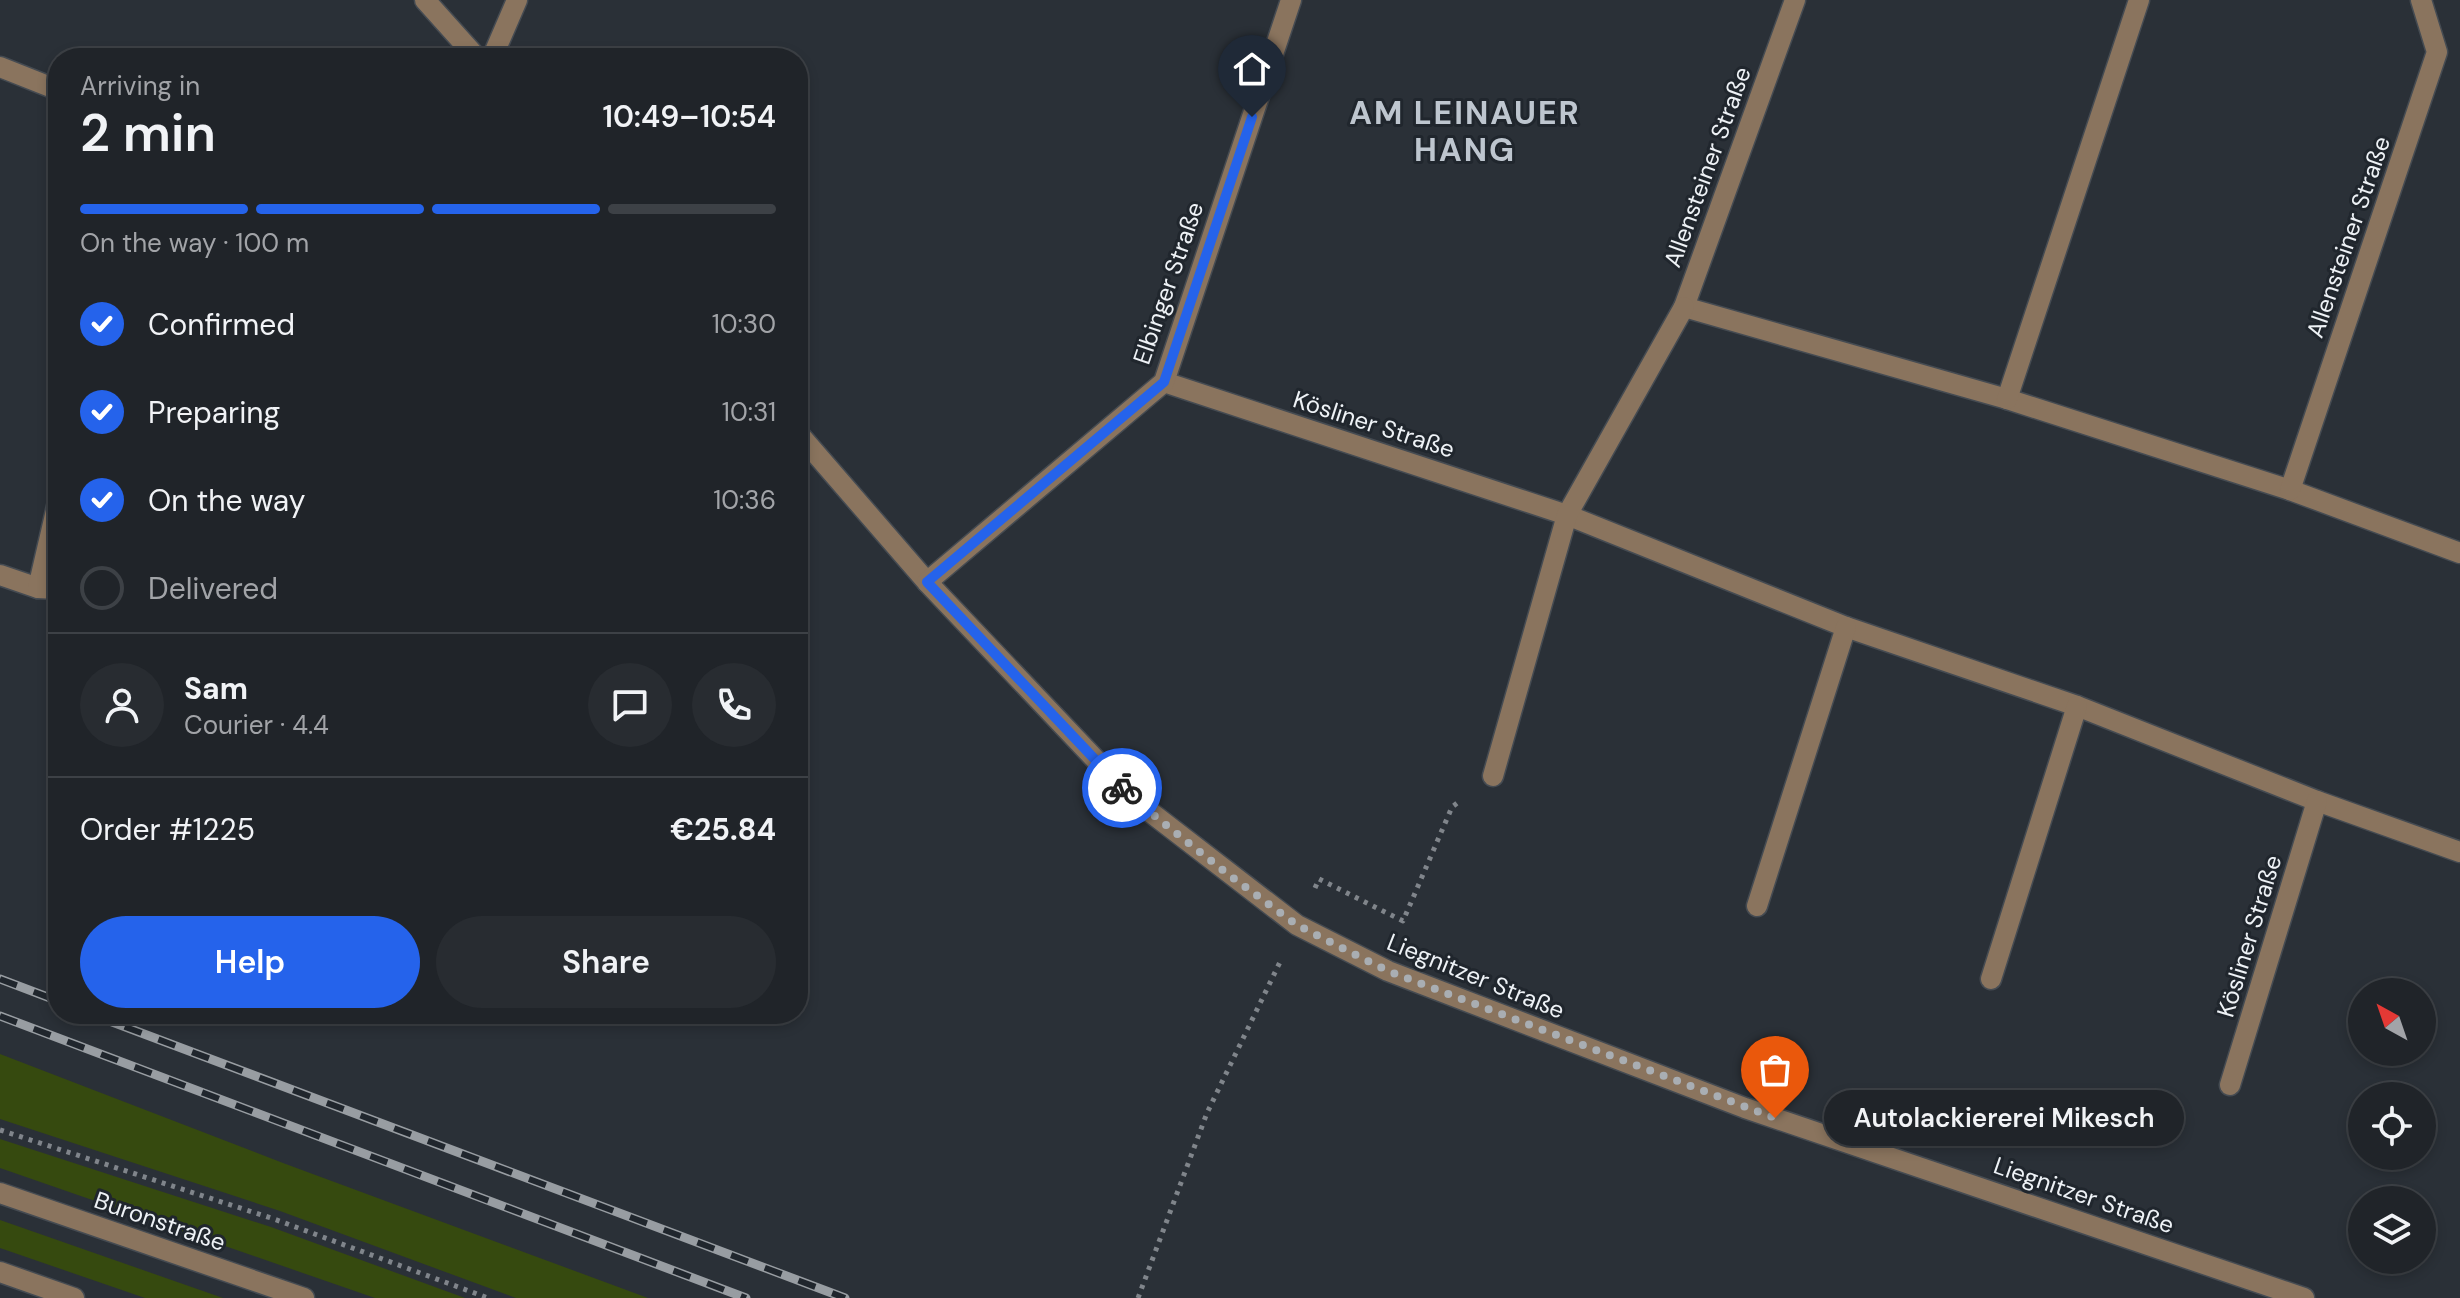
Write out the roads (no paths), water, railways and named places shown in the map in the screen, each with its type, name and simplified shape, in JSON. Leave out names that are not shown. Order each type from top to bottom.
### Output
[{"type":"street","points":[[425,0],[468,48]]},
{"type":"street","points":[[496,48],[517,0]]},
{"type":"street","name":"Elbinger Straße","points":[[927,582],[1164,382],[1291,0]]},
{"type":"street","name":"Allensteiner Straße","points":[[1567,515],[1684,307],[1795,0]]},
{"type":"street","points":[[2007,399],[2139,0]]},
{"type":"street","name":"Allensteiner Straße","points":[[2290,490],[2437,52],[2421,0]]},
{"type":"street","points":[[0,67],[48,86]]},
{"type":"street","points":[[1684,307],[2007,399],[2290,490],[2460,553]]},
{"type":"street","name":"Kösliner Straße","points":[[1164,382],[1567,515],[1846,627],[2077,706],[2317,801],[2460,852]]},
{"type":"street","name":"Liegnitzer Straße","points":[[808,445],[927,582],[1132,798],[1297,925],[1388,971],[1745,1108],[2304,1298]]},
{"type":"street","points":[[1493,776],[1567,515]]},
{"type":"street","points":[[0,575],[48,588]]},
{"type":"street","points":[[1757,906],[1846,627]]},
{"type":"street","points":[[1991,979],[2077,706]]},
{"type":"street","name":"Kösliner Straße","points":[[2230,1085],[2317,801]]},
{"type":"street","name":"Buronstraße","points":[[0,1193],[304,1298]]},
{"type":"street","points":[[0,1272],[74,1298]]},
{"type":"railway","points":[[0,979],[48,997]]},
{"type":"railway","points":[[0,1016],[746,1298]]},
{"type":"railway","points":[[118,1024],[845,1298]]},
{"type":"place","name":"Autolackiererei Mikesch","points":[[1775,1118]]},
{"type":"district","name":"AM LEINAUER HANG","points":[[1465,132]]}]
